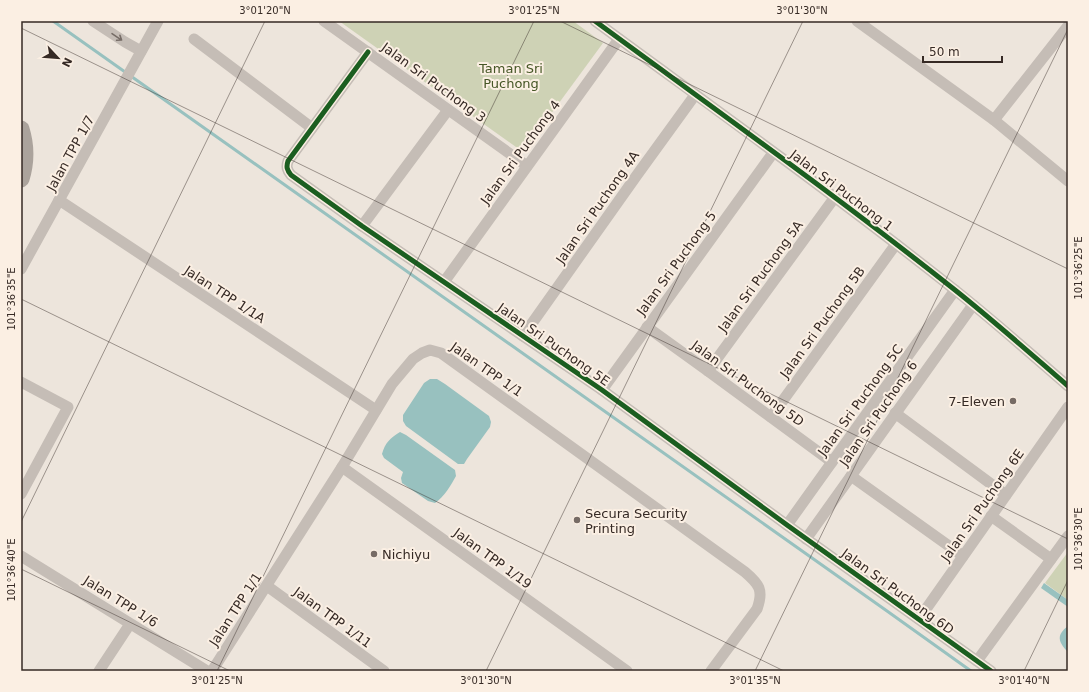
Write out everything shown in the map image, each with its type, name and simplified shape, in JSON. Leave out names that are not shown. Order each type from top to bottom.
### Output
[{"type":"highway","points":[[21,129],[25,153],[21,179]]},
{"type":"street","points":[[93,21],[140,53]]},
{"type":"street","name":"Jalan TPP 1/7","points":[[21,269],[158,21]]},
{"type":"street","name":"Jalan Sri Puchong 3","points":[[324,21],[527,166]]},
{"type":"street","name":"Jalan Sri Puchong 1","points":[[595,21],[896,244],[973,304],[1068,386]]},
{"type":"street","points":[[857,21],[994,120],[1068,181]]},
{"type":"street","points":[[994,120],[1068,26]]},
{"type":"street","points":[[194,39],[312,128],[368,52]]},
{"type":"street","name":"Jalan Sri Puchong 4","points":[[444,282],[619,39]]},
{"type":"street","name":"Jalan Sri Puchong 4A","points":[[523,336],[695,95]]},
{"type":"street","points":[[362,226],[448,110]]},
{"type":"street","name":"Jalan Sri Puchong 5E","points":[[312,128],[288,161],[288,171],[291,175],[362,226],[602,390],[806,538]]},
{"type":"street","name":"Jalan Sri Puchong 5","points":[[602,390],[773,153]]},
{"type":"street","name":"Jalan Sri Puchong 5A","points":[[708,370],[835,198]]},
{"type":"street","name":"Jalan TPP 1/1A","points":[[59,200],[376,410]]},
{"type":"street","name":"Jalan Sri Puchong 5B","points":[[771,417],[896,244]]},
{"type":"street","name":"Jalan Sri Puchong 5C","points":[[787,525],[955,290]]},
{"type":"street","name":"Jalan Sri Puchong 6","points":[[806,538],[973,304]]},
{"type":"street","name":"Jalan Sri Puchong 5D","points":[[647,327],[708,370],[832,462]]},
{"type":"street","name":"Jalan TPP 1/1","points":[[212,671],[342,467],[392,384],[413,359],[430,350],[441,353],[754,580],[760,589],[761,598],[757,609],[712,671]]},
{"type":"street","points":[[21,382],[68,408],[21,494]]},
{"type":"street","name":"Jalan Sri Puchong 6E","points":[[919,619],[1068,407]]},
{"type":"street","points":[[895,413],[1006,495]]},
{"type":"street","name":"Jalan TPP 1/19","points":[[342,467],[627,671]]},
{"type":"street","points":[[851,476],[963,556]]},
{"type":"street","points":[[992,516],[1051,559]]},
{"type":"street","points":[[977,661],[1068,536]]},
{"type":"street","name":"Jalan Sri Puchong 6D","points":[[806,538],[991,671]]},
{"type":"street","name":"Jalan TPP 1/6","points":[[21,556],[207,671]]},
{"type":"street","name":"Jalan TPP 1/11","points":[[267,586],[384,671]]},
{"type":"street","points":[[99,671],[130,624]]},
{"type":"green space","name":"Taman Sri Puchong","points":[[339,21],[573,21],[603,43],[523,152]]},
{"type":"green space","points":[[1068,552],[1068,600],[1045,583]]},
{"type":"water","points":[[430,379],[437,379],[445,384],[489,416],[491,422],[490,427],[464,464],[458,464],[406,426],[403,421],[403,415],[424,383]]},
{"type":"water","points":[[400,432],[455,470],[456,476],[452,483],[435,503],[428,501],[402,483],[401,478],[403,472],[384,458],[382,454],[388,441]]},
{"type":"water","points":[[1044,583],[1068,600],[1068,607],[1041,588]]},
{"type":"water","points":[[1068,626],[1068,652],[1060,642],[1060,636],[1064,629]]},
{"type":"waterway","points":[[53,21],[971,671]]},
{"type":"cycle path","points":[[595,21],[911,255],[984,314],[1068,386]]},
{"type":"cycle path","points":[[368,52],[288,161],[287,168],[291,175],[362,226],[602,390],[991,671]]},
{"type":"place","name":"7-Eleven","points":[[1013,401]]},
{"type":"place","name":"Secura Security Printing","points":[[577,520]]},
{"type":"place","name":"Nichiyu","points":[[374,554]]}]
